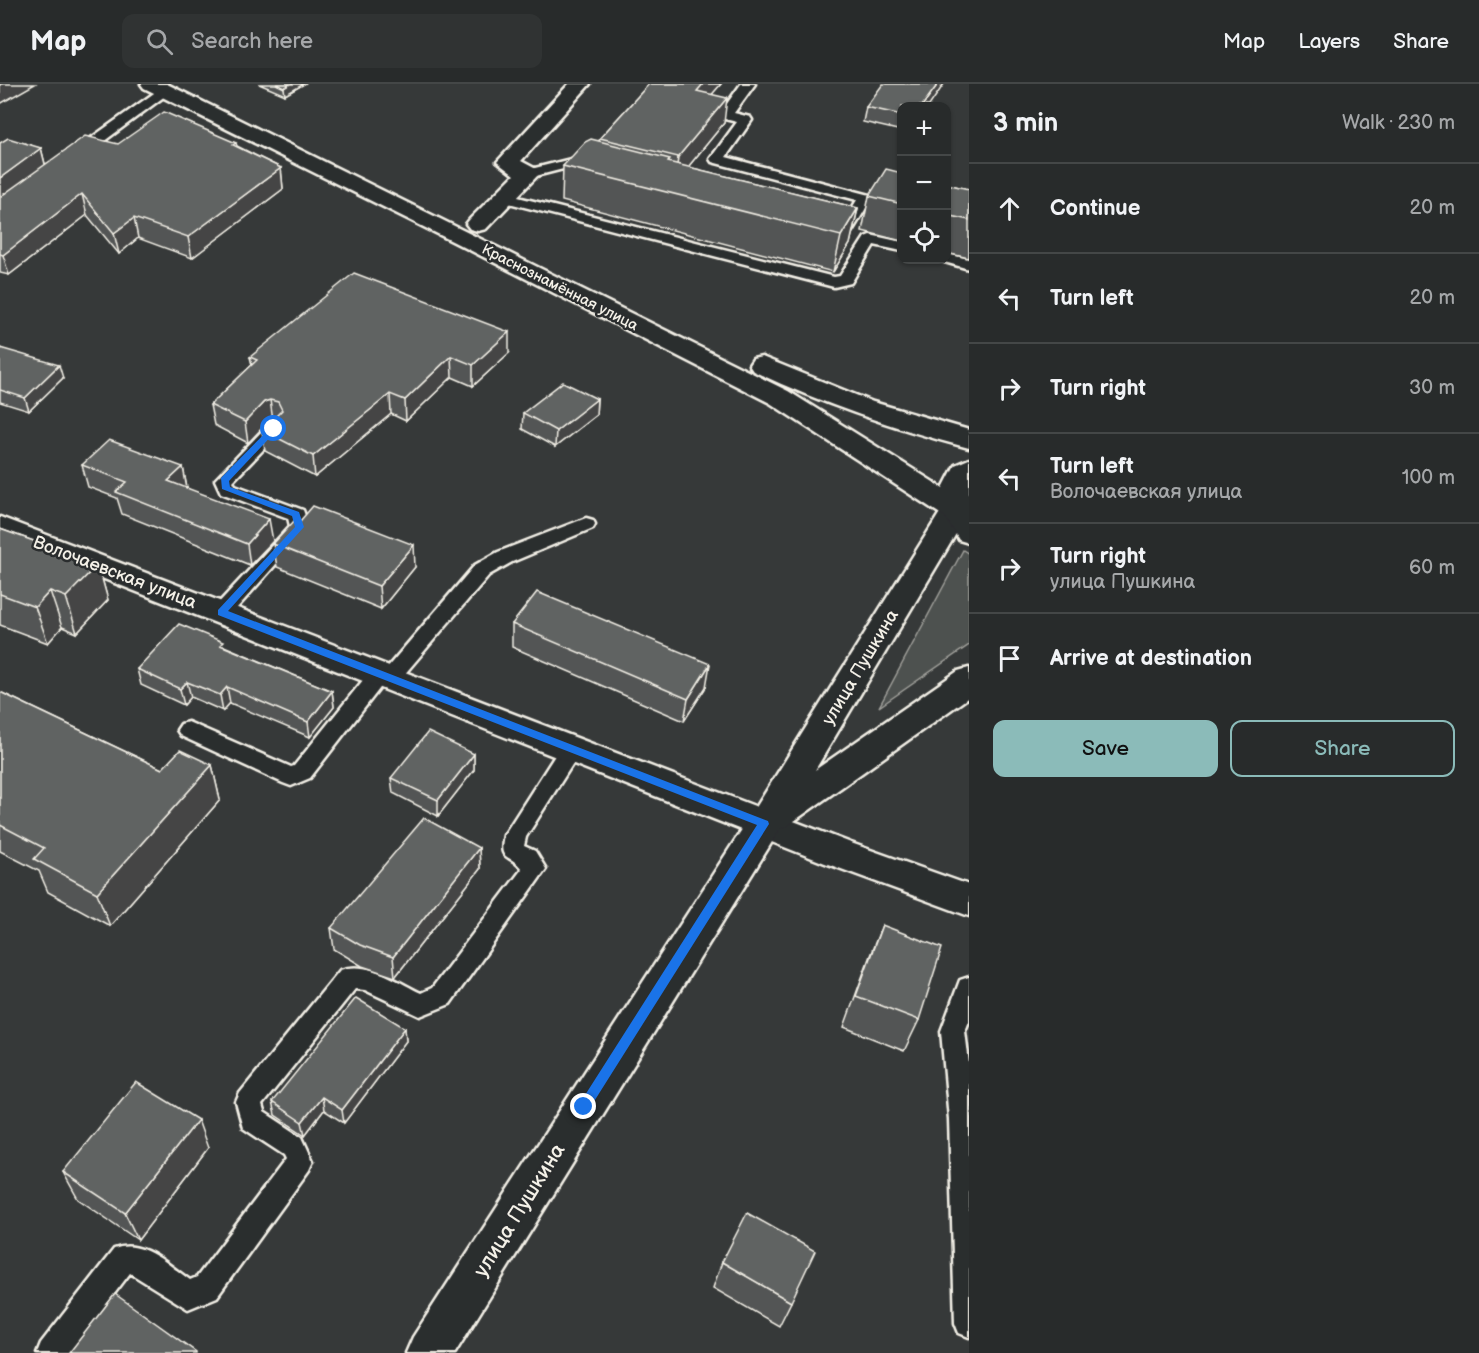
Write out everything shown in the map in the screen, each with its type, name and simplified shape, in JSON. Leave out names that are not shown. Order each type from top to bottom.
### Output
[{"type":"main road","points":[[478,225],[528,174],[508,162],[580,84]]},
{"type":"main road","name":"Краснознамённая улица","points":[[167,86],[478,225],[797,382],[907,423],[969,439]]},
{"type":"main road","name":"Краснознамённая улица","points":[[167,86],[779,397],[857,444],[962,521]]},
{"type":"main road","points":[[962,521],[954,494],[964,472],[969,468]]},
{"type":"main road","name":"улица Пушкина","points":[[429,1353],[764,824],[962,521]]},
{"type":"main road","name":"Волочаевская улица","points":[[0,527],[764,824],[969,901]]},
{"type":"main road","name":"улица Пушкина","points":[[764,824],[969,680]]},
{"type":"lane","points":[[748,84],[726,115],[745,120],[717,159],[865,198],[846,230],[837,231],[825,228]]},
{"type":"lane","points":[[64,165],[167,86]]},
{"type":"lane","points":[[528,174],[571,163],[605,172]]},
{"type":"lane","points":[[506,198],[834,282],[845,280],[870,240],[897,246]]},
{"type":"lane","points":[[951,259],[969,264]]},
{"type":"lane","points":[[221,613],[300,527],[296,514],[226,489],[224,480],[274,429]]},
{"type":"lane","points":[[188,730],[291,777],[302,772],[384,676],[482,570],[505,557],[586,524]]},
{"type":"lane","points":[[51,1353],[124,1259],[137,1260],[188,1294],[207,1287],[300,1161],[293,1146],[252,1119],[249,1102],[349,978],[368,979],[420,1005],[441,996],[535,869],[527,858],[512,850],[515,835],[570,749]]},
{"type":"lane","points":[[969,988],[953,1031],[963,1119],[969,1323]]},
{"type":"shaded area","points":[[963,550],[969,554],[969,645],[879,707]]},
{"type":"building","points":[[276,84],[290,84],[284,88]]},
{"type":"building","points":[[649,84],[703,84],[697,91],[727,98],[678,157],[600,138]]},
{"type":"building","points":[[883,84],[938,84],[925,102],[897,102],[897,114],[866,107]]},
{"type":"building","points":[[164,112],[236,143],[233,145],[281,168],[188,237],[134,218],[114,233],[82,194],[3,255],[0,254],[0,197],[85,136],[118,144]]},
{"type":"building","points":[[8,138],[41,148],[0,178],[0,143]]},
{"type":"building","points":[[591,139],[670,159],[668,162],[858,208],[841,236],[563,166],[585,142]]},
{"type":"building","points":[[886,169],[897,172],[897,203],[869,196]]},
{"type":"building","points":[[951,185],[969,189],[969,220],[951,216]]},
{"type":"building","points":[[354,273],[509,332],[473,365],[451,356],[405,400],[390,394],[313,456],[262,430],[282,410],[278,402],[270,400],[264,402],[245,422],[210,405],[257,360],[250,357]]},
{"type":"building","points":[[0,348],[59,365],[25,398],[0,390]]},
{"type":"building","points":[[563,382],[597,399],[556,431],[523,413]]},
{"type":"building","points":[[109,440],[183,467],[168,481],[269,519],[247,544],[116,492],[127,482],[82,465]]},
{"type":"building","points":[[313,506],[414,545],[379,586],[273,544],[296,519],[300,521]]},
{"type":"building","points":[[0,529],[98,564],[66,597],[50,591],[35,607],[0,594]]},
{"type":"building","points":[[537,592],[710,664],[688,699],[512,624]]},
{"type":"building","points":[[179,624],[223,642],[220,645],[332,691],[308,722],[227,687],[220,695],[187,682],[180,689],[137,669]]},
{"type":"building","points":[[0,692],[162,769],[180,750],[212,765],[97,893],[34,859],[44,848],[0,825]]},
{"type":"building","points":[[428,732],[474,754],[438,800],[391,778]]},
{"type":"building","points":[[424,818],[479,848],[393,957],[360,945],[331,928]]},
{"type":"building","points":[[882,925],[942,948],[919,1020],[856,996]]},
{"type":"building","points":[[356,998],[405,1028],[342,1110],[322,1097],[302,1122],[272,1102]]},
{"type":"building","points":[[136,1082],[198,1120],[125,1213],[63,1172]]},
{"type":"building","points":[[747,1213],[815,1251],[791,1302],[722,1262]]},
{"type":"building","points":[[115,1294],[196,1352],[196,1353],[69,1353]]},
{"type":"route","points":[[274,429],[224,480],[226,489],[296,514],[300,527],[221,613],[764,824],[584,1107]]}]
